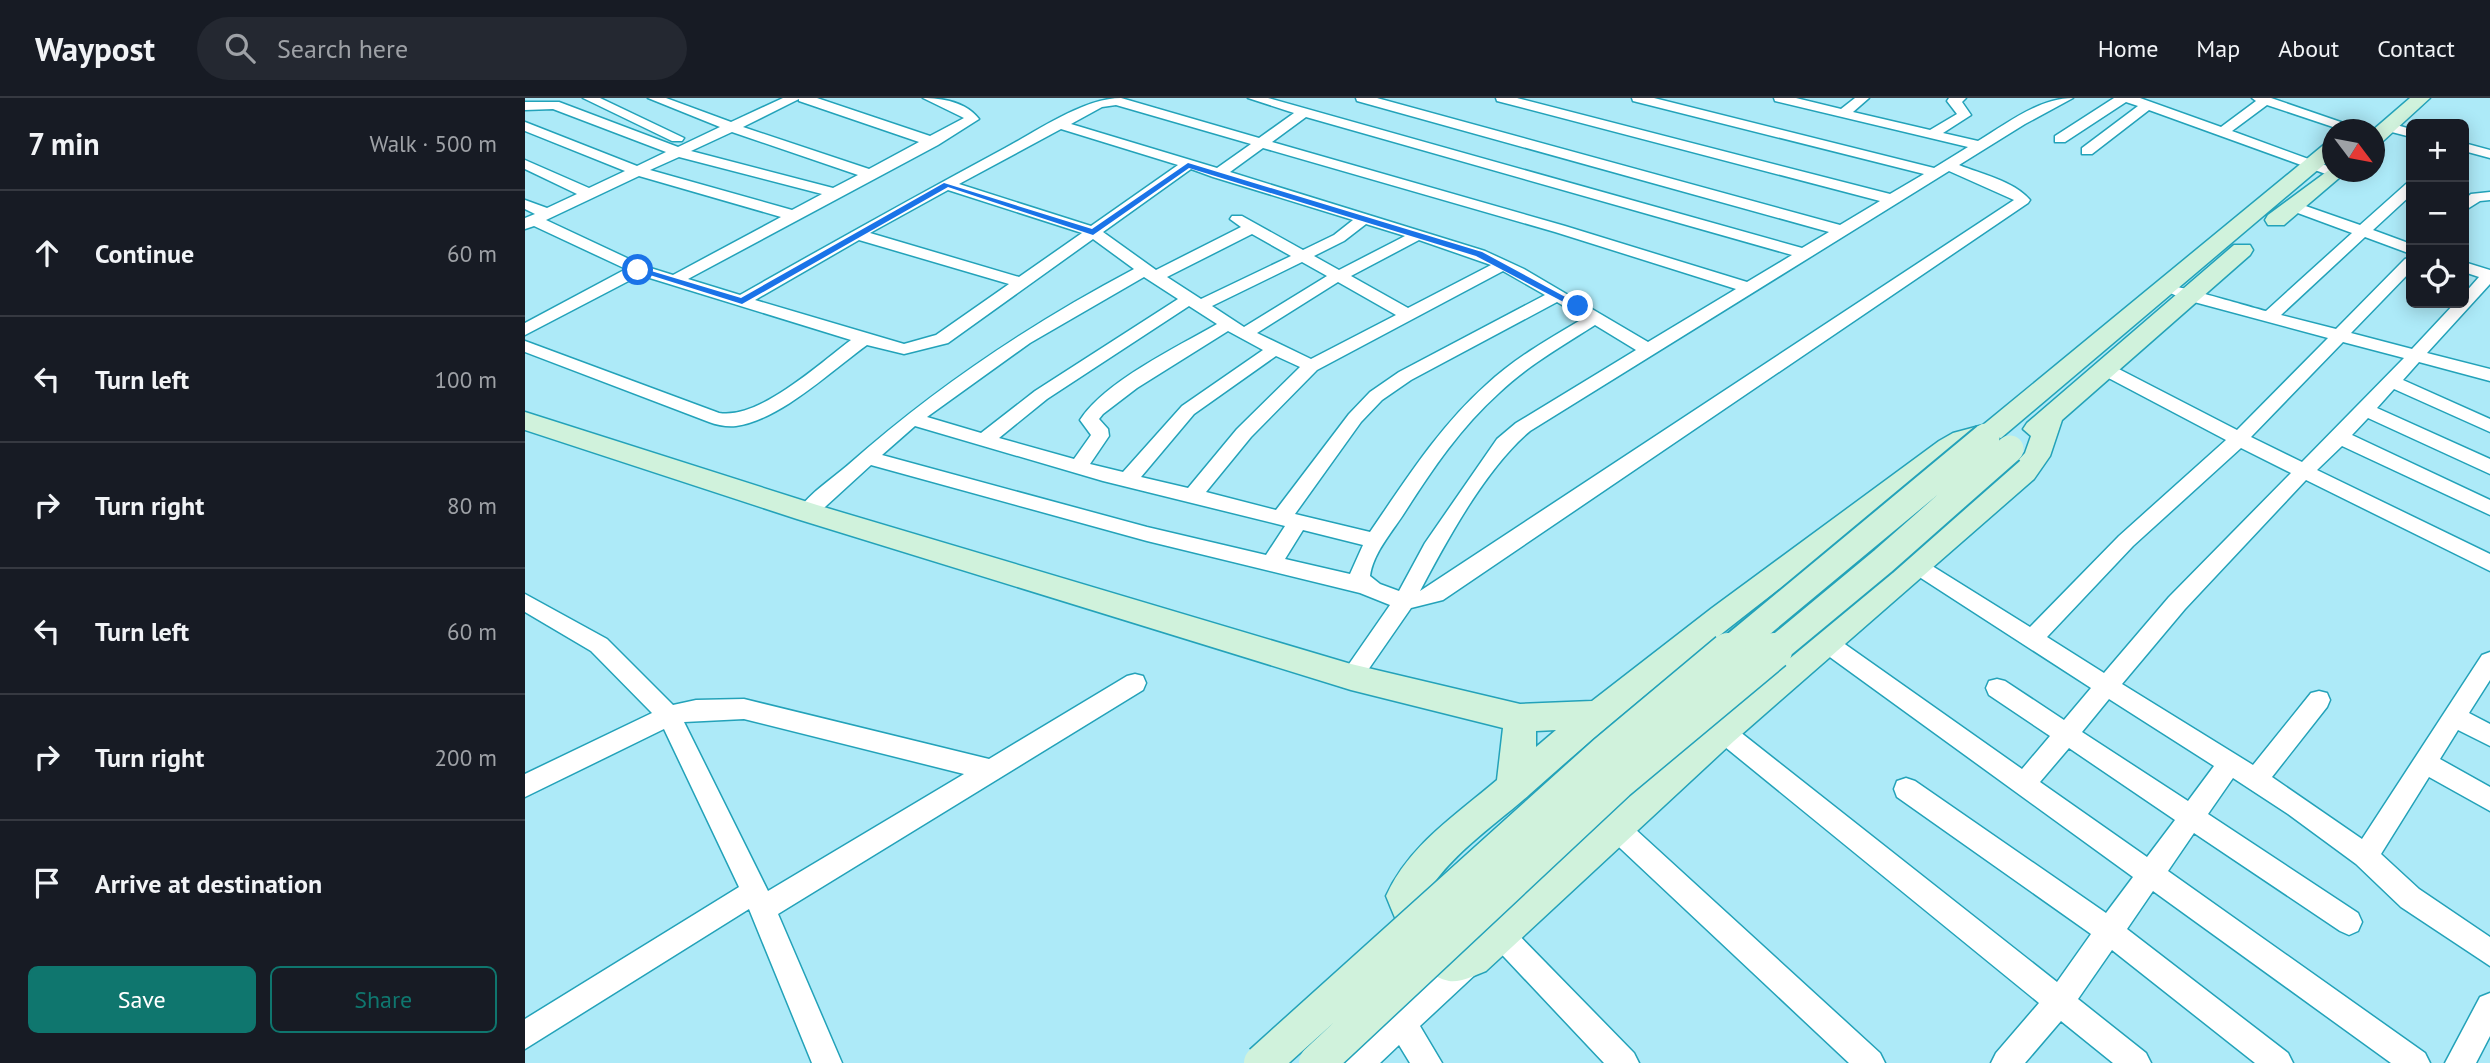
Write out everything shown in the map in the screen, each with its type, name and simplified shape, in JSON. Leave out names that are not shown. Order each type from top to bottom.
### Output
[{"type":"main road","points":[[2385,129],[2421,98]]},
{"type":"main road","points":[[2366,119],[2373,114]]},
{"type":"main road","points":[[1262,1063],[1605,754],[1996,440],[2166,287],[2322,155]]},
{"type":"main road","points":[[2049,418],[2037,456],[2024,472],[1825,640],[1614,827],[1472,958],[1451,963],[1422,936],[1405,896],[1417,874],[1597,714],[1948,447],[1962,439],[1996,440],[2049,418],[2322,182]]},
{"type":"main road","points":[[525,421],[807,512],[1351,677],[1520,718],[1597,714]]},
{"type":"main road","points":[[1317,1063],[1617,782],[1883,561],[1996,440]]},
{"type":"main road","points":[[1513,787],[1518,762],[1520,718]]},
{"type":"street","points":[[525,106],[555,105],[583,98]]},
{"type":"street","points":[[589,98],[693,145]]},
{"type":"street","points":[[654,98],[872,175]]},
{"type":"street","points":[[536,219],[793,98]]},
{"type":"street","points":[[804,98],[933,142]]},
{"type":"street","points":[[673,281],[838,194],[972,119],[967,113],[929,98]]},
{"type":"street","points":[[1254,98],[1304,112],[1375,112],[1844,231]]},
{"type":"street","points":[[1361,98],[1375,112],[1807,254]]},
{"type":"street","points":[[1502,98],[1895,200]]},
{"type":"street","points":[[868,458],[1147,534],[1366,586],[1405,600],[1435,594],[2024,200],[2013,191],[1943,170],[1638,98]]},
{"type":"street","points":[[1784,98],[1981,146]]},
{"type":"street","points":[[1843,113],[1863,98]]},
{"type":"street","points":[[1932,134],[1964,115],[1954,101],[1960,98]]},
{"type":"street","points":[[1351,677],[1405,600],[1432,548],[1504,443],[1541,414],[1647,349],[1807,254],[2020,121],[2067,98]]},
{"type":"street","points":[[2060,139],[2125,98],[2322,168]]},
{"type":"street","points":[[2087,151],[2150,106],[2170,98]]},
{"type":"street","points":[[2223,132],[2262,99],[2323,119]]},
{"type":"street","points":[[742,301],[856,234],[1059,124],[1098,104],[1116,101],[1751,288]]},
{"type":"street","points":[[555,105],[678,152],[838,194]]},
{"type":"street","points":[[1218,174],[1304,112]]},
{"type":"street","points":[[1059,124],[1479,254],[1558,295],[1647,349]]},
{"type":"street","points":[[525,126],[637,171],[795,216]]},
{"type":"street","points":[[2385,132],[2406,133]]},
{"type":"street","points":[[2469,148],[2489,152]]},
{"type":"street","points":[[525,164],[589,194]]},
{"type":"street","points":[[525,204],[536,219],[638,270],[904,349],[929,345],[1188,165]]},
{"type":"street","points":[[947,185],[1093,232],[1150,274],[1244,334],[1311,366]]},
{"type":"street","points":[[2269,317],[2406,192]]},
{"type":"street","points":[[2469,203],[2476,197],[2490,196]]},
{"type":"street","points":[[2292,206],[2406,247]]},
{"type":"street","points":[[984,440],[1041,395],[1194,302],[1304,256],[1339,238],[1364,218]]},
{"type":"street","points":[[807,512],[912,419],[979,370],[1077,307],[1150,274],[1244,224],[1408,315]]},
{"type":"street","points":[[856,234],[1021,283]]},
{"type":"street","points":[[1244,334],[1331,279],[1341,277],[1418,235]]},
{"type":"street","points":[[1192,496],[1244,433],[1311,366],[1503,265]]},
{"type":"street","points":[[2032,640],[2126,541],[2239,439],[2406,267]]},
{"type":"street","points":[[2469,269],[2490,276],[2469,298]]},
{"type":"street","points":[[525,330],[638,270]]},
{"type":"street","points":[[2166,287],[2189,296],[2490,375]]},
{"type":"street","points":[[1271,564],[1289,520],[1355,418],[1376,396],[1405,376],[1558,295]]},
{"type":"street","points":[[2023,785],[2177,603],[2305,470],[2340,438],[2459,308]]},
{"type":"street","points":[[1366,586],[1360,579],[1360,572],[1375,541],[1458,425],[1493,388],[1528,361],[1597,318]]},
{"type":"street","points":[[1078,467],[1100,436],[1099,429],[1089,420],[1095,411],[1134,382],[1228,324]]},
{"type":"street","points":[[525,346],[715,418],[735,421],[787,393],[864,339]]},
{"type":"street","points":[[1127,480],[1188,411],[1275,349]]},
{"type":"street","points":[[2105,369],[2239,439],[2490,563]]},
{"type":"street","points":[[2461,369],[2490,387]]},
{"type":"street","points":[[2391,381],[2490,426]]},
{"type":"street","points":[[2365,408],[2490,467]]},
{"type":"street","points":[[912,419],[1127,480],[1375,541]]},
{"type":"street","points":[[2340,438],[2490,508]]},
{"type":"street","points":[[1914,564],[2337,832],[2410,898],[2490,953]]},
{"type":"street","points":[[525,601],[599,645],[669,716],[759,900],[827,1063]]},
{"type":"street","points":[[1825,640],[2023,785],[2152,872],[2415,1063]]},
{"type":"street","points":[[2365,856],[2488,667]]},
{"type":"street","points":[[525,1035],[991,770],[1135,683]]},
{"type":"street","points":[[1997,688],[2190,819],[2349,922]]},
{"type":"street","points":[[2256,780],[2319,700]]},
{"type":"street","points":[[525,786],[669,716],[696,710],[744,709],[991,770]]},
{"type":"street","points":[[2454,716],[2490,736]]},
{"type":"street","points":[[1722,731],[2136,1063]]},
{"type":"street","points":[[2424,762],[2490,800]]},
{"type":"street","points":[[2006,1063],[2060,1002],[2229,764]]},
{"type":"street","points":[[1906,789],[2109,932],[2278,1063]]},
{"type":"street","points":[[1614,827],[1870,1063]]},
{"type":"street","points":[[1499,933],[1624,1063]]},
{"type":"street","points":[[1359,1063],[1472,958]]},
{"type":"street","points":[[2460,1063],[2490,1007]]},
{"type":"street","points":[[1402,1024],[1427,1063]]},
{"type":"route","points":[[638,270],[742,301],[947,185],[1093,232],[1188,165],[1479,254],[1518,272],[1578,306]]}]
